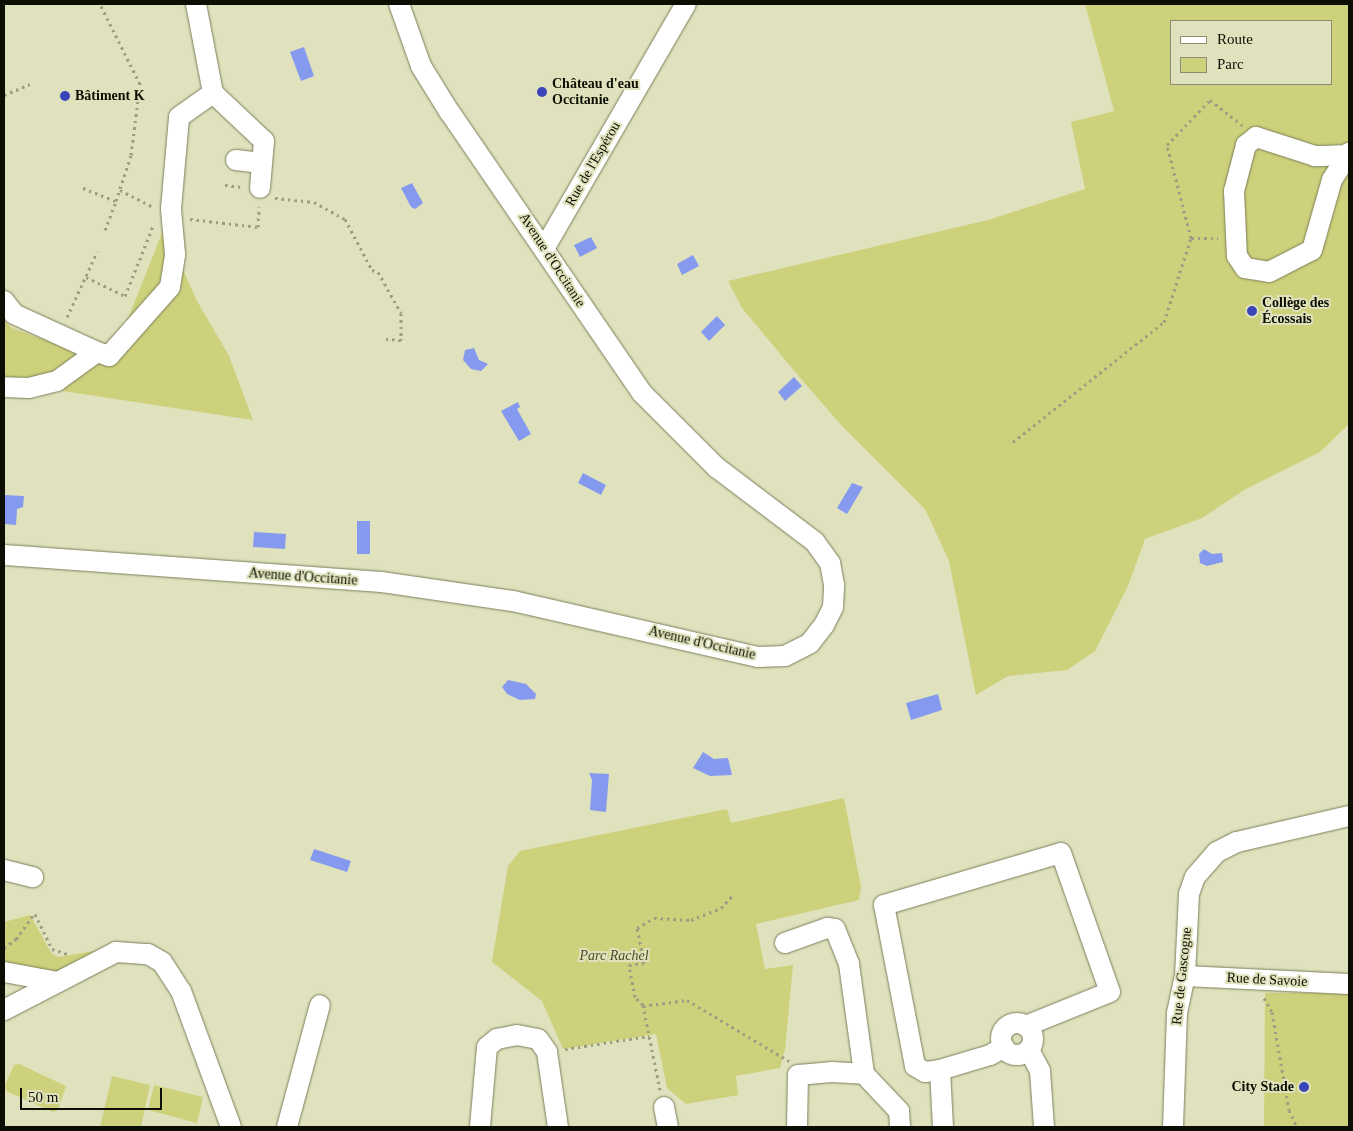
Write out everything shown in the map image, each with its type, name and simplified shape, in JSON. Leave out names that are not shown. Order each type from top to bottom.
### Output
[{"type":"street","points":[[196,4],[213,93],[264,141],[260,194]]},
{"type":"street","name":"Avenue d'Occitanie","points":[[4,555],[382,582],[513,601],[758,657],[785,656],[810,643],[833,607],[834,585],[830,563],[815,542],[717,468],[642,393],[617,361],[545,247],[450,113],[421,66],[399,4]]},
{"type":"street","name":"Rue de l'Espérou","points":[[545,247],[686,4]]},
{"type":"street","points":[[4,301],[14,314],[109,356],[170,287],[175,254],[165,208],[180,117],[213,93]]},
{"type":"street","points":[[1256,137],[1315,156],[1349,154],[1332,180],[1312,250],[1269,272],[1245,268],[1237,256],[1234,191],[1246,145],[1256,137]]},
{"type":"street","points":[[236,160],[261,162]]},
{"type":"street","points":[[4,387],[29,388],[57,381],[97,352]]},
{"type":"street","name":"Rue de Gascogne","points":[[1173,1127],[1177,1012],[1185,976],[1189,894],[1204,863],[1217,852],[1237,842],[1349,816]]},
{"type":"street","points":[[1004,1047],[990,1055],[940,1070],[924,1072],[915,1066],[884,905],[1061,853],[1110,992],[1026,1026],[1016,1023],[1006,1028],[1002,1037],[1004,1047],[1016,1055],[1029,1050]]},
{"type":"street","points":[[4,870],[33,877]]},
{"type":"street","points":[[785,943],[827,928],[835,929],[849,964],[864,1074],[899,1111],[900,1127]]},
{"type":"street","points":[[4,1010],[116,952],[148,954],[162,962],[181,991],[231,1127]]},
{"type":"street","points":[[4,972],[58,982]]},
{"type":"street","name":"Rue de Savoie","points":[[1185,976],[1349,984]]},
{"type":"street","points":[[286,1127],[320,1005]]},
{"type":"street","points":[[1026,1026],[1033,1037],[1029,1050],[1040,1071],[1044,1127]]},
{"type":"street","points":[[480,1127],[488,1047],[497,1039],[517,1035],[538,1039],[547,1052],[558,1127]]},
{"type":"street","points":[[940,1070],[943,1127]]},
{"type":"street","points":[[797,1127],[798,1075],[831,1072],[864,1074]]},
{"type":"street","points":[[664,1107],[668,1127]]},
{"type":"path","points":[[100,4],[140,84],[131,155],[105,230]]},
{"type":"path","points":[[4,95],[30,84]]},
{"type":"path","points":[[1013,442],[1164,322],[1191,238],[1168,146],[1210,100],[1256,137]]},
{"type":"path","points":[[225,185],[260,194],[314,202],[345,219],[372,270],[378,272],[401,313],[401,340],[386,339]]},
{"type":"path","points":[[83,188],[116,201]]},
{"type":"path","points":[[120,190],[165,208],[176,207],[176,215],[180,218],[258,227],[260,194]]},
{"type":"path","points":[[86,277],[125,296],[155,219]]},
{"type":"path","points":[[1191,238],[1236,238]]},
{"type":"path","points":[[59,335],[97,252]]},
{"type":"path","points":[[664,1107],[643,1006],[635,997],[629,965],[644,963],[637,928],[654,918],[691,920],[720,908],[734,894]]},
{"type":"path","points":[[4,948],[16,939],[35,914],[52,949],[61,955],[76,953]]},
{"type":"path","points":[[1263,980],[1265,1003],[1272,1012],[1289,1110],[1297,1127]]},
{"type":"path","points":[[643,1006],[687,1000],[788,1060],[798,1075]]},
{"type":"path","points":[[547,1052],[649,1036]]},
{"type":"green space","points":[[1085,4],[1349,4],[1349,424],[1320,452],[1244,490],[1202,518],[1145,539],[1128,586],[1095,651],[1067,670],[1008,676],[976,695],[949,561],[925,509],[843,427],[796,373],[742,308],[728,281],[988,220],[1085,189],[1071,122],[1114,111]]},
{"type":"green space","points":[[164,228],[197,301],[229,356],[253,420],[4,382],[4,321],[12,328],[110,364]]},
{"type":"green space","name":"Parc Rachel","points":[[844,798],[861,887],[859,900],[756,924],[765,969],[793,965],[785,1049],[780,1068],[736,1076],[738,1095],[686,1104],[667,1088],[656,1034],[563,1049],[542,1001],[492,962],[508,866],[520,851],[727,809],[731,823]]},
{"type":"green space","points":[[30,915],[52,954],[58,957],[100,950],[52,976],[4,967],[4,922]]},
{"type":"green space","points":[[1265,993],[1349,993],[1349,1127],[1264,1127]]},
{"type":"green space","points":[[19,1064],[66,1086],[58,1110],[53,1112],[6,1091],[5,1085],[14,1065]]},
{"type":"green space","points":[[112,1076],[150,1085],[141,1127],[100,1127]]},
{"type":"green space","points":[[154,1085],[203,1097],[197,1123],[148,1110]]},
{"type":"water","points":[[304,47],[314,76],[301,81],[290,52]]},
{"type":"water","points":[[412,183],[423,203],[415,209],[411,207],[401,188]]},
{"type":"water","points":[[591,237],[597,248],[580,257],[574,245]]},
{"type":"water","points":[[693,255],[699,266],[682,275],[677,264]]},
{"type":"water","points":[[717,316],[725,325],[709,341],[701,332]]},
{"type":"water","points":[[474,348],[479,360],[488,364],[481,371],[471,369],[463,360],[465,350]]},
{"type":"water","points":[[794,377],[802,386],[785,401],[778,392]]},
{"type":"water","points":[[518,402],[520,407],[517,409],[531,434],[519,441],[501,411]]},
{"type":"water","points":[[583,473],[606,485],[601,495],[578,483]]},
{"type":"water","points":[[852,483],[863,487],[847,514],[837,508]]},
{"type":"water","points":[[4,495],[24,496],[23,507],[17,509],[16,525],[4,524]]},
{"type":"water","points":[[357,521],[370,521],[370,554],[357,554]]},
{"type":"water","points":[[254,532],[286,534],[285,549],[253,547]]},
{"type":"water","points":[[1204,549],[1212,554],[1222,553],[1223,562],[1207,566],[1200,563],[1199,554]]},
{"type":"water","points":[[508,680],[526,684],[536,694],[535,699],[520,700],[507,694],[502,687]]},
{"type":"water","points":[[938,694],[942,710],[911,720],[906,703]]},
{"type":"water","points":[[703,752],[714,759],[728,758],[732,775],[710,776],[693,768]]},
{"type":"water","points":[[589,773],[609,774],[606,812],[590,810],[592,780]]},
{"type":"water","points":[[314,849],[351,861],[347,872],[310,860]]},
{"type":"place","name":"Château d'eau Occitanie","points":[[542,92]]},
{"type":"place","name":"Bâtiment K","points":[[65,96]]},
{"type":"place","name":"Collège des Écossais","points":[[1252,311]]},
{"type":"place","name":"City Stade","points":[[1304,1087]]}]
